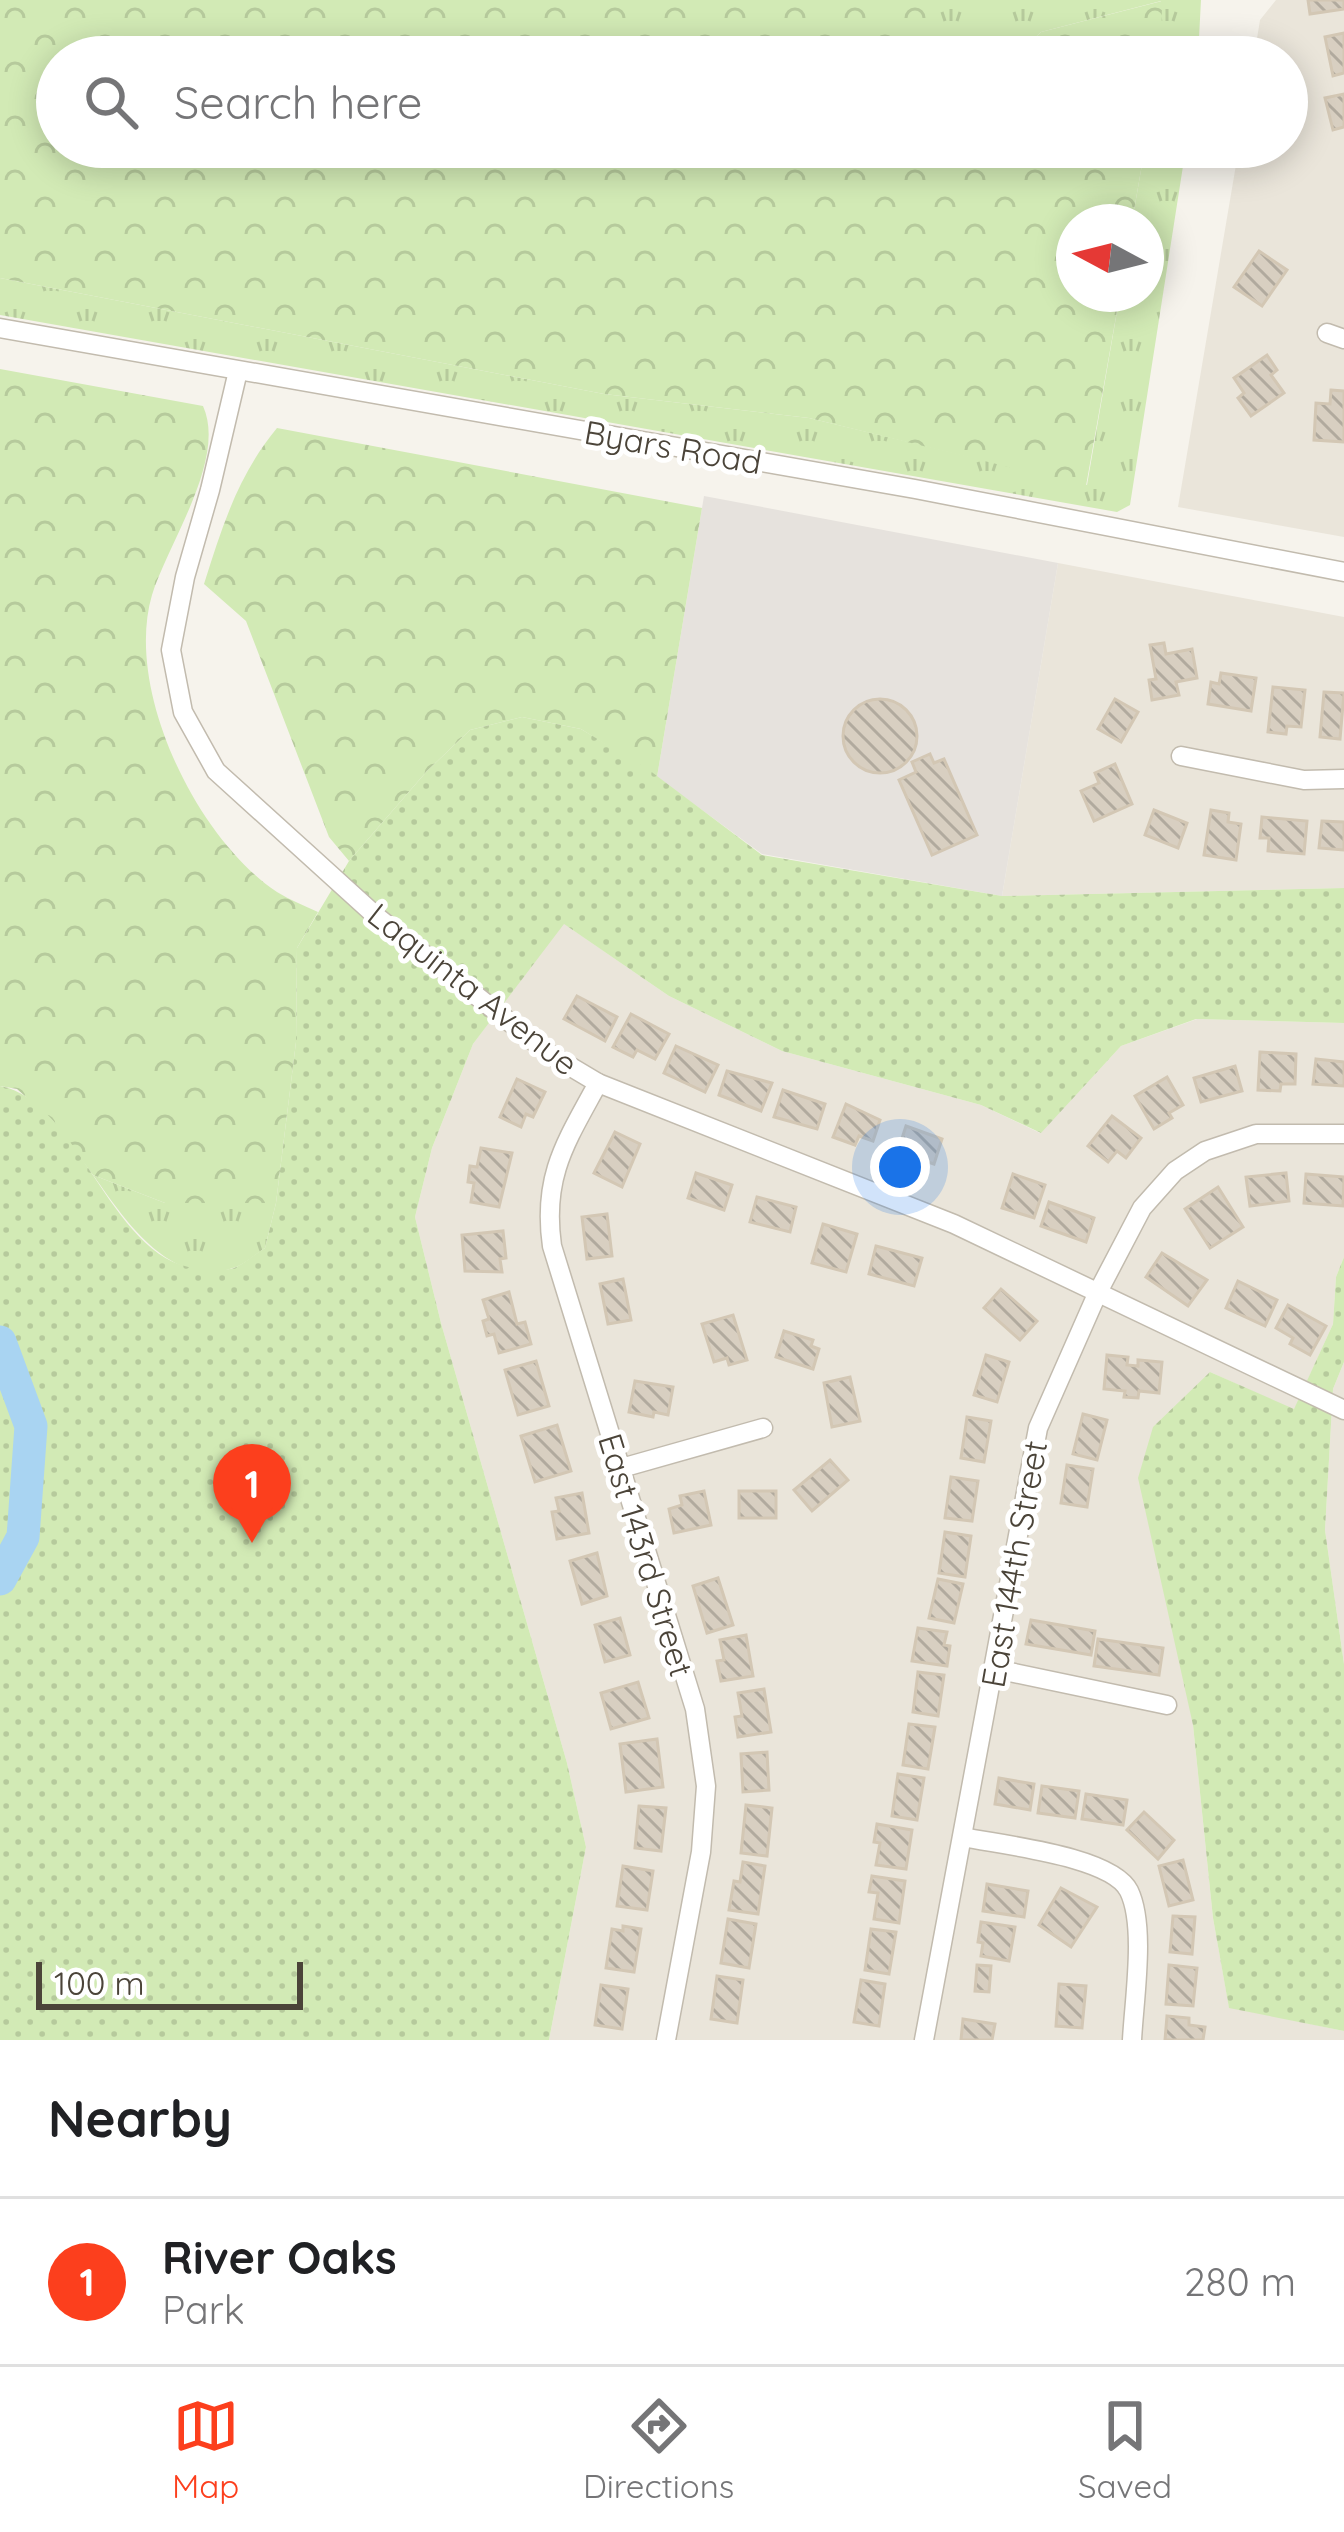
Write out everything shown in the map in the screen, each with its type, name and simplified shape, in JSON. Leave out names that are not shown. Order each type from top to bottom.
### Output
[{"type":"street","name":"Byars Road","points":[[0,328],[914,489],[1344,572]]},
{"type":"street","name":"Laquinta Avenue","points":[[238,371],[171,650],[183,712],[216,771],[376,916],[551,1055],[598,1084],[954,1224],[1344,1409]]},
{"type":"street","points":[[1181,756],[1304,780],[1344,779]]},
{"type":"street","name":"East 143rd Street","points":[[598,1084],[558,1157],[549,1186],[548,1216],[552,1246],[695,1709],[706,1786],[701,1852],[666,2040]]},
{"type":"street","name":"East 144th Street","points":[[924,2040],[1038,1428],[1098,1292],[1142,1208],[1175,1171],[1205,1151],[1256,1133],[1344,1134]]},
{"type":"street","points":[[619,1469],[763,1428]]},
{"type":"street","points":[[995,1669],[1167,1705]]},
{"type":"street","points":[[963,1838],[1099,1866],[1119,1878],[1129,1891],[1137,1922],[1132,2040]]},
{"type":"shaded area","points":[[1276,0],[1344,0],[1344,537],[1178,507],[1235,168],[1308,168],[1308,36],[1257,36],[1260,20]]},
{"type":"shaded area","points":[[704,496],[1058,563],[1002,896],[762,854],[657,777]]},
{"type":"shaded area","points":[[1058,563],[1344,617],[1344,888],[1002,896]]},
{"type":"shaded area","points":[[563,923],[669,996],[782,1051],[981,1105],[1040,1133],[1121,1046],[1197,1019],[1344,1023],[1344,1257],[1336,1277],[1333,1324],[1294,1410],[1210,1372],[1193,1725],[1213,1918],[1229,2007],[1344,2031],[1344,2040],[549,2040],[586,1847],[567,1763],[415,1217],[432,1148],[473,1044]]},
{"type":"shaded area","points":[[1344,1362],[1344,1664],[1325,1530],[1333,1389]]},
{"type":"green space","points":[[0,0],[937,0],[937,36],[36,36],[36,168],[1141,168],[1135,204],[1056,204],[1056,312],[1117,312],[1086,486],[809,418],[604,394],[0,278]]},
{"type":"green space","points":[[937,0],[1201,0],[1199,36],[1161,36],[1161,1],[1037,36],[937,36]]},
{"type":"green space","points":[[1162,1],[1161,36],[1037,36]]},
{"type":"green space","points":[[1141,168],[1183,168],[1164,288],[1164,204],[1135,204]]},
{"type":"green space","points":[[0,278],[604,394],[809,418],[1087,485],[1117,312],[1160,312],[1130,505],[1117,512],[0,315]]},
{"type":"green space","points":[[0,369],[203,406],[207,451],[202,475],[152,595],[146,633],[148,674],[174,759],[220,837],[277,892],[318,912],[297,948],[296,1042],[276,1203],[165,1203],[93,1175],[53,1121],[17,1089],[0,1086]]},
{"type":"green space","points":[[277,428],[702,508],[657,777],[581,729],[522,717],[470,730],[427,771],[349,861],[329,837],[246,621],[204,584],[242,483]]},
{"type":"green space","points":[[522,717],[581,729],[649,770],[762,855],[1002,896],[1344,888],[1344,1023],[1196,1019],[1121,1046],[1041,1133],[981,1105],[782,1051],[669,996],[564,924],[473,1044],[432,1148],[415,1217],[567,1763],[586,1847],[549,2040],[0,2040],[0,1086],[29,1098],[54,1121],[121,1215],[146,1243],[174,1262],[231,1269],[265,1248],[276,1203],[296,1042],[297,948],[349,861],[427,771],[470,730]]},
{"type":"green space","points":[[93,1175],[165,1203],[276,1203],[265,1248],[233,1268],[210,1272],[188,1268],[151,1246]]},
{"type":"green space","points":[[1344,1257],[1344,1362],[1333,1389],[1325,1530],[1344,1664],[1344,2031],[1229,2008],[1213,1918],[1193,1725],[1138,1478],[1153,1427],[1210,1372],[1294,1409],[1333,1324],[1336,1277]]},
{"type":"building","points":[[1308,0],[1344,0],[1344,9],[1310,14]]},
{"type":"building","points":[[1344,33],[1344,73],[1333,76],[1325,37]]},
{"type":"building","points":[[1344,94],[1344,127],[1333,130],[1325,98]]},
{"type":"building","points":[[1259,251],[1287,270],[1262,306],[1234,287]]},
{"type":"building","points":[[1267,355],[1277,370],[1271,375],[1284,393],[1251,416],[1238,398],[1244,393],[1234,378]]},
{"type":"building","points":[[1331,390],[1344,391],[1344,442],[1314,440],[1316,403],[1330,404]]},
{"type":"building","points":[[1164,643],[1166,654],[1192,649],[1197,678],[1176,682],[1179,695],[1152,700],[1149,680],[1156,679],[1150,645]]},
{"type":"building","points":[[1221,673],[1256,678],[1251,711],[1208,704],[1211,682],[1219,684]]},
{"type":"building","points":[[1273,687],[1305,690],[1301,727],[1287,726],[1286,734],[1268,732]]},
{"type":"building","points":[[1324,692],[1344,693],[1340,739],[1320,737]]},
{"type":"building","points":[[880,699],[906,710],[917,736],[906,762],[880,773],[854,762],[843,736],[854,710]]},
{"type":"building","points":[[1115,699],[1138,712],[1121,742],[1098,729]]},
{"type":"building","points":[[930,754],[934,763],[944,759],[977,835],[932,855],[899,780],[916,772],[912,762]]},
{"type":"building","points":[[1115,764],[1132,804],[1094,821],[1081,791],[1099,783],[1095,773]]},
{"type":"building","points":[[1154,810],[1187,823],[1178,848],[1145,835]]},
{"type":"building","points":[[1211,810],[1229,813],[1228,822],[1241,824],[1236,860],[1204,855]]},
{"type":"building","points":[[1262,817],[1307,821],[1304,854],[1268,851],[1269,838],[1260,838]]},
{"type":"building","points":[[1322,821],[1344,822],[1344,850],[1319,848]]},
{"type":"building","points":[[577,996],[617,1017],[605,1041],[564,1019]]},
{"type":"building","points":[[631,1014],[669,1034],[655,1059],[637,1050],[633,1057],[613,1047]]},
{"type":"building","points":[[676,1046],[718,1065],[705,1092],[664,1073]]},
{"type":"building","points":[[1260,1052],[1296,1054],[1295,1084],[1281,1084],[1280,1091],[1258,1090]]},
{"type":"building","points":[[1316,1059],[1344,1062],[1344,1086],[1313,1084]]},
{"type":"building","points":[[1235,1066],[1242,1091],[1201,1102],[1194,1078]]},
{"type":"building","points":[[727,1071],[772,1083],[761,1111],[719,1095]]},
{"type":"building","points":[[1167,1077],[1183,1105],[1154,1129],[1135,1096]]},
{"type":"building","points":[[517,1079],[545,1092],[533,1117],[526,1114],[521,1127],[500,1117]]},
{"type":"building","points":[[783,1090],[825,1104],[817,1129],[774,1117]]},
{"type":"building","points":[[846,1104],[880,1120],[873,1141],[859,1136],[855,1145],[833,1137]]},
{"type":"building","points":[[1112,1116],[1141,1138],[1126,1158],[1117,1151],[1108,1162],[1088,1146]]},
{"type":"building","points":[[906,1126],[942,1139],[934,1164],[919,1159],[916,1168],[895,1160]]},
{"type":"building","points":[[615,1132],[640,1144],[622,1187],[594,1173]]},
{"type":"building","points":[[481,1148],[512,1153],[499,1207],[471,1202],[470,1166],[477,1167]]},
{"type":"building","points":[[696,1173],[732,1185],[724,1210],[688,1198]]},
{"type":"building","points":[[1286,1173],[1289,1201],[1250,1206],[1246,1177]]},
{"type":"building","points":[[1013,1174],[1045,1185],[1034,1218],[1002,1208]]},
{"type":"building","points":[[1306,1174],[1344,1177],[1343,1206],[1304,1203]]},
{"type":"building","points":[[1218,1187],[1243,1227],[1210,1248],[1185,1209]]},
{"type":"building","points":[[757,1197],[796,1207],[790,1232],[750,1222]]},
{"type":"building","points":[[1049,1202],[1094,1218],[1086,1242],[1041,1226]]},
{"type":"building","points":[[607,1214],[612,1256],[587,1259],[582,1217]]},
{"type":"building","points":[[823,1224],[857,1234],[846,1272],[812,1263]]},
{"type":"building","points":[[503,1231],[506,1258],[500,1259],[502,1272],[465,1271],[462,1235]]},
{"type":"building","points":[[876,1246],[922,1258],[914,1286],[869,1274]]},
{"type":"building","points":[[1162,1253],[1207,1280],[1188,1306],[1146,1277]]},
{"type":"building","points":[[623,1279],[631,1320],[608,1324],[600,1284]]},
{"type":"building","points":[[1238,1281],[1277,1300],[1265,1326],[1226,1308]]},
{"type":"building","points":[[1001,1289],[1037,1321],[1020,1340],[984,1308]]},
{"type":"building","points":[[509,1292],[517,1324],[525,1322],[531,1344],[499,1353],[494,1334],[487,1336],[483,1321],[489,1319],[483,1300]]},
{"type":"building","points":[[1288,1305],[1326,1326],[1310,1355],[1290,1344],[1293,1338],[1276,1328]]},
{"type":"building","points":[[733,1315],[747,1360],[729,1365],[727,1358],[714,1362],[702,1324]]},
{"type":"building","points":[[784,1331],[813,1340],[811,1346],[819,1349],[813,1369],[776,1357]]},
{"type":"building","points":[[986,1355],[1009,1362],[997,1402],[974,1395]]},
{"type":"building","points":[[1107,1355],[1128,1357],[1127,1365],[1138,1366],[1138,1360],[1162,1362],[1159,1393],[1139,1391],[1138,1398],[1124,1397],[1125,1391],[1104,1389]]},
{"type":"building","points":[[536,1361],[549,1406],[518,1415],[505,1370]]},
{"type":"building","points":[[850,1377],[860,1421],[832,1427],[824,1383]]},
{"type":"building","points":[[635,1381],[673,1387],[668,1415],[629,1412]]},
{"type":"building","points":[[1083,1414],[1107,1420],[1097,1460],[1073,1454]]},
{"type":"building","points":[[967,1417],[991,1421],[984,1462],[961,1458]]},
{"type":"building","points":[[557,1425],[571,1471],[535,1482],[521,1436]]},
{"type":"building","points":[[830,1460],[848,1480],[812,1511],[794,1490]]},
{"type":"building","points":[[1067,1465],[1093,1469],[1087,1507],[1061,1503]]},
{"type":"building","points":[[951,1477],[978,1481],[972,1521],[945,1518]]},
{"type":"building","points":[[704,1491],[711,1525],[674,1533],[669,1509],[682,1505],[680,1496]]},
{"type":"building","points":[[739,1491],[776,1491],[776,1518],[739,1518]]},
{"type":"building","points":[[582,1493],[589,1533],[557,1539],[552,1512],[559,1511],[556,1498]]},
{"type":"building","points":[[945,1532],[971,1536],[965,1577],[939,1573]]},
{"type":"building","points":[[597,1553],[607,1596],[582,1604],[570,1561]]},
{"type":"building","points":[[718,1578],[733,1625],[707,1633],[693,1586]]},
{"type":"building","points":[[938,1579],[963,1584],[954,1623],[929,1618]]},
{"type":"building","points":[[620,1618],[630,1655],[605,1662],[595,1625]]},
{"type":"building","points":[[1031,1620],[1095,1631],[1091,1655],[1026,1644]]},
{"type":"building","points":[[918,1628],[947,1632],[947,1666],[912,1661]]},
{"type":"building","points":[[746,1635],[753,1676],[721,1681],[720,1640]]},
{"type":"building","points":[[1098,1639],[1163,1648],[1159,1675],[1094,1666]]},
{"type":"building","points":[[918,1672],[944,1675],[938,1716],[913,1712]]},
{"type":"building","points":[[638,1682],[649,1718],[611,1729],[601,1693]]},
{"type":"building","points":[[764,1689],[771,1732],[738,1737],[735,1717],[742,1716],[738,1693]]},
{"type":"building","points":[[909,1724],[935,1727],[928,1769],[903,1765]]},
{"type":"building","points":[[657,1739],[663,1787],[626,1792],[620,1744]]},
{"type":"building","points":[[767,1752],[769,1790],[743,1792],[741,1754]]},
{"type":"building","points":[[898,1774],[924,1778],[917,1820],[892,1816]]},
{"type":"building","points":[[999,1778],[1034,1784],[1030,1810],[995,1804]]},
{"type":"building","points":[[1042,1786],[1079,1791],[1075,1818],[1038,1813]]},
{"type":"building","points":[[1086,1794],[1127,1800],[1123,1825],[1082,1819]]},
{"type":"building","points":[[746,1805],[772,1808],[767,1856],[741,1853]]},
{"type":"building","points":[[639,1806],[666,1808],[661,1851],[635,1848]]},
{"type":"building","points":[[1144,1812],[1174,1840],[1158,1859],[1127,1830]]},
{"type":"building","points":[[877,1824],[912,1830],[906,1869],[876,1865]]},
{"type":"building","points":[[1183,1860],[1193,1900],[1169,1906],[1159,1866]]},
{"type":"building","points":[[743,1862],[765,1866],[758,1914],[729,1910]]},
{"type":"building","points":[[623,1866],[653,1871],[647,1910],[617,1906]]},
{"type":"building","points":[[872,1876],[905,1881],[899,1923],[874,1919],[878,1893],[869,1892]]},
{"type":"building","points":[[987,1884],[1028,1891],[1024,1917],[983,1911]]},
{"type":"building","points":[[1061,1888],[1097,1907],[1071,1947],[1039,1925]]},
{"type":"building","points":[[1173,1916],[1195,1917],[1192,1954],[1170,1952]]},
{"type":"building","points":[[728,1919],[756,1924],[749,1968],[721,1963]]},
{"type":"building","points":[[981,1922],[1015,1927],[1009,1961],[981,1956]]},
{"type":"building","points":[[623,1926],[641,1929],[634,1972],[606,1968],[612,1929],[623,1931]]},
{"type":"building","points":[[871,1929],[896,1932],[889,1974],[865,1970]]},
{"type":"building","points":[[977,1965],[991,1966],[989,1992],[975,1991]]},
{"type":"building","points":[[1169,1965],[1197,1968],[1193,2006],[1166,2004]]},
{"type":"building","points":[[717,1976],[743,1980],[737,2023],[711,2019]]},
{"type":"building","points":[[861,1980],[885,1984],[879,2026],[854,2022]]},
{"type":"building","points":[[1059,1984],[1086,1986],[1082,2028],[1056,2026]]},
{"type":"building","points":[[601,1985],[628,1989],[622,2029],[595,2025]]},
{"type":"building","points":[[1167,2016],[1189,2018],[1189,2025],[1205,2027],[1203,2040],[1165,2040]]},
{"type":"building","points":[[963,2019],[995,2024],[992,2040],[961,2040]]},
{"type":"waterway","points":[[0,1342],[31,1426],[23,1537],[0,1579]]},
{"type":"place","name":"River Oaks","points":[[252,1543]]}]
